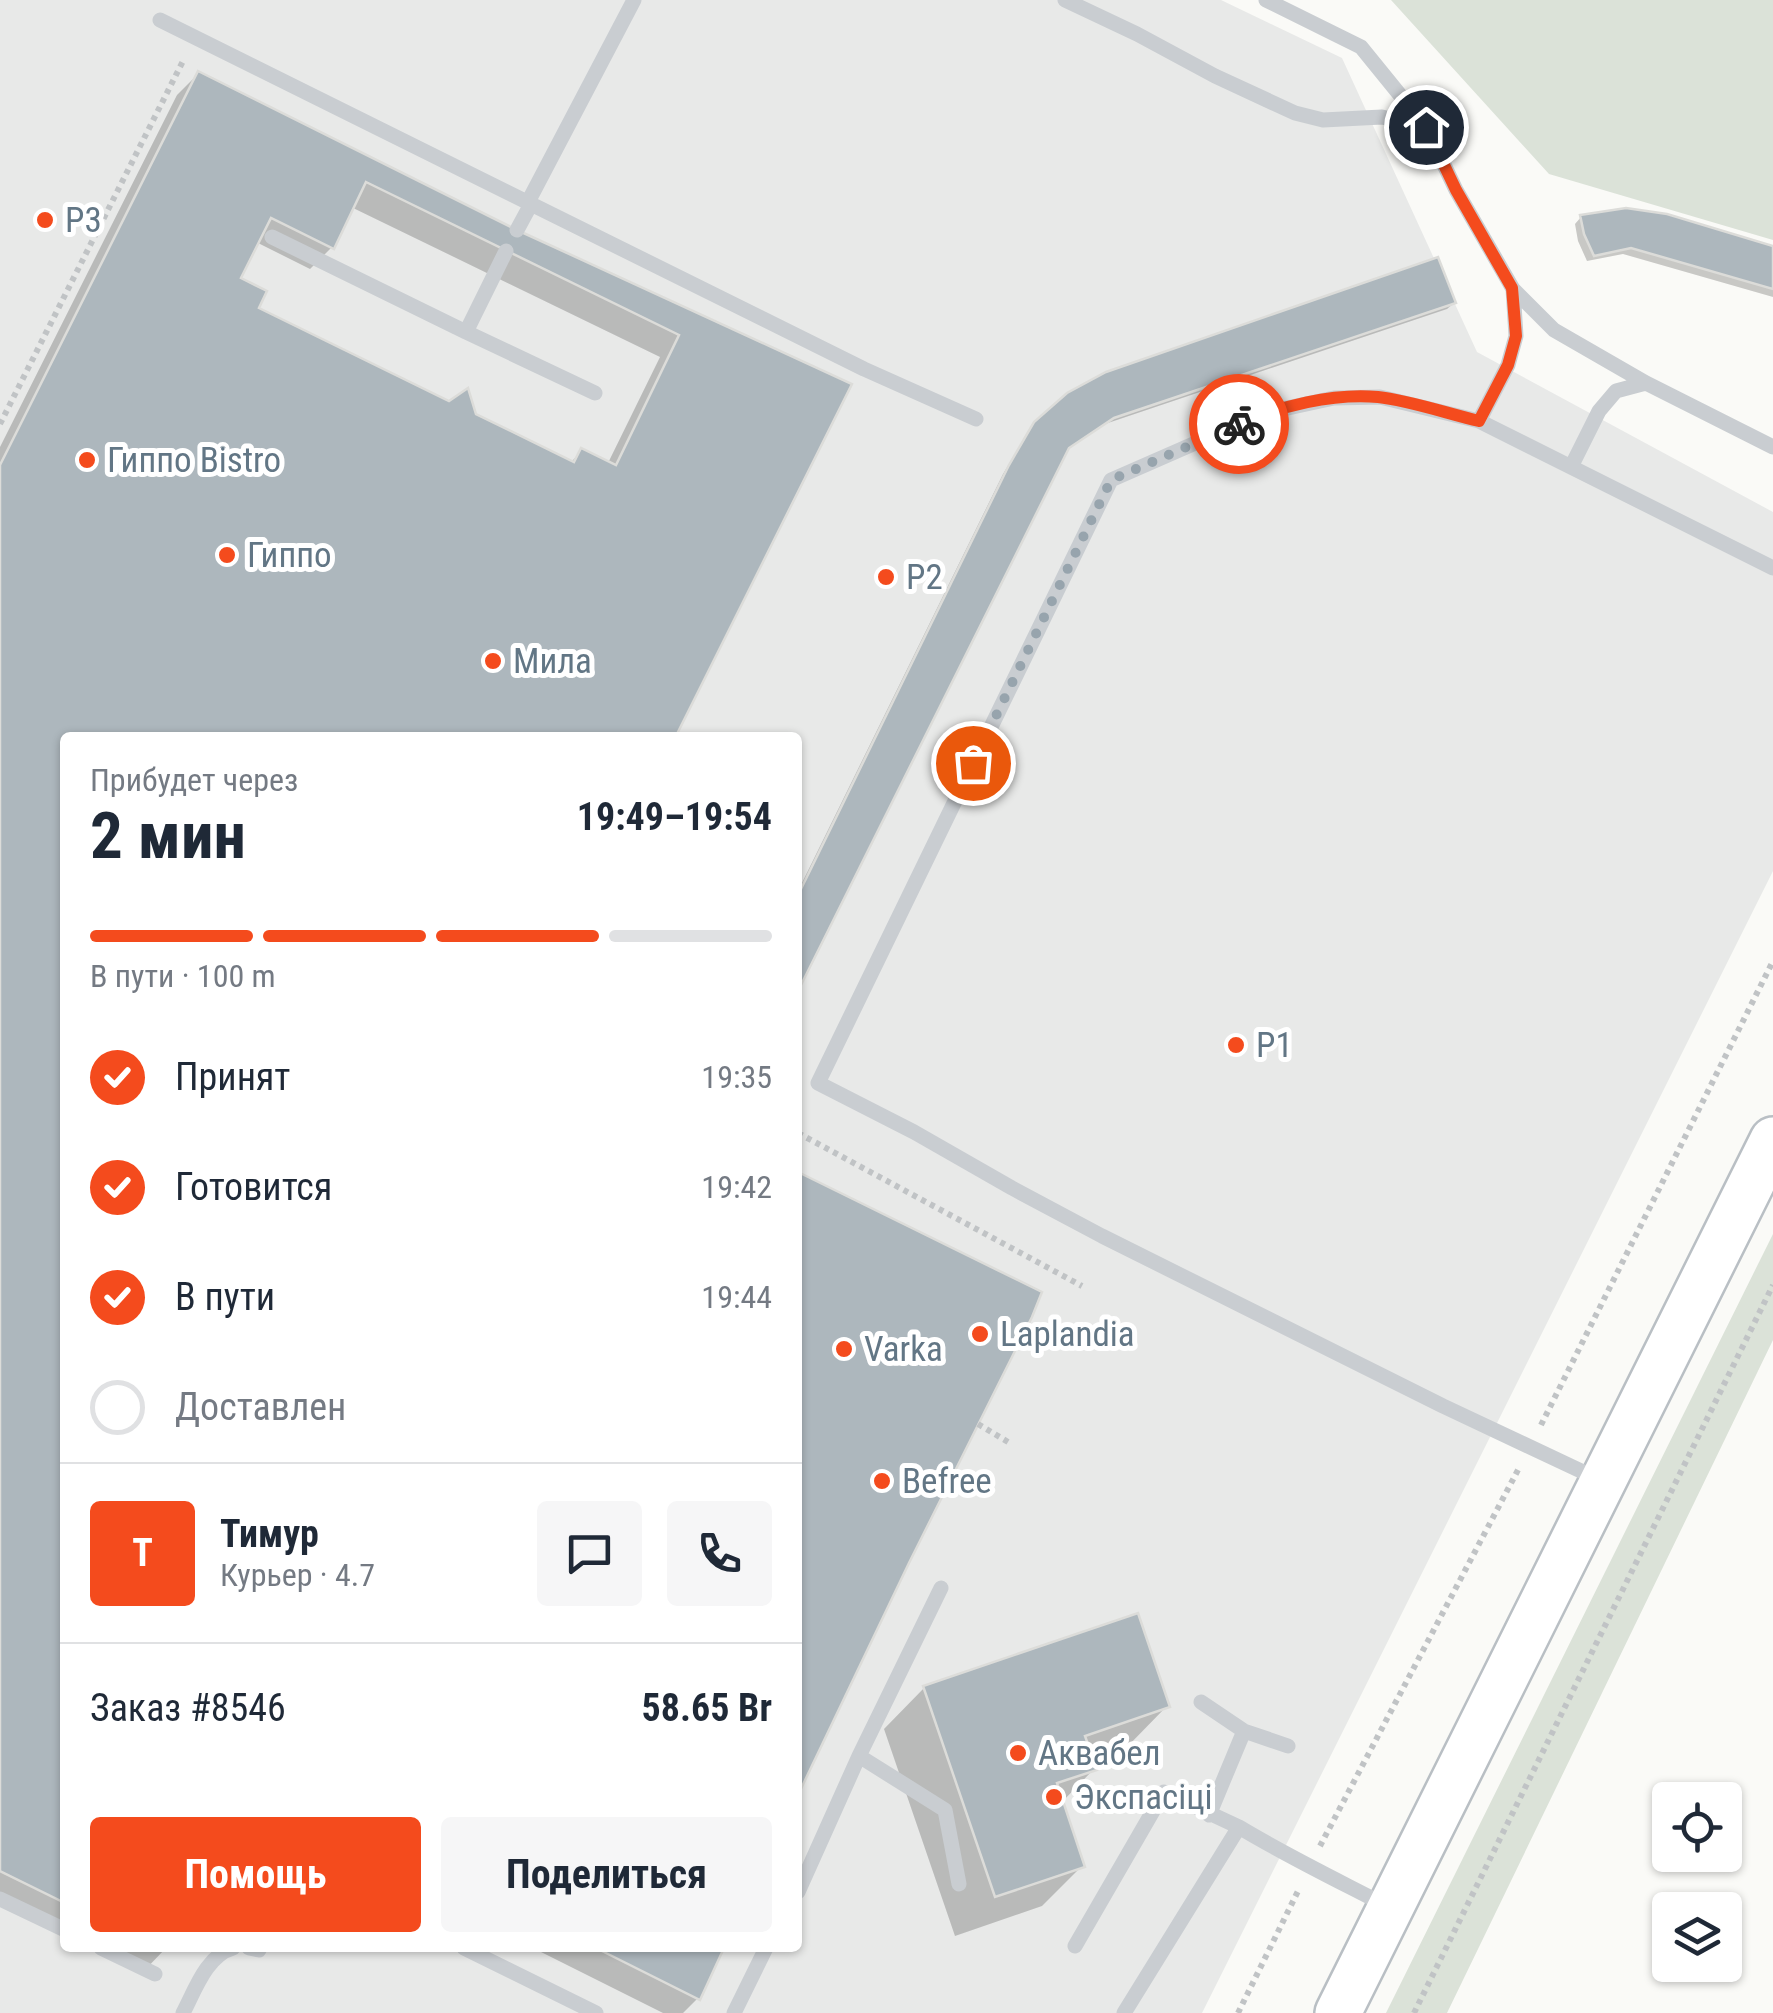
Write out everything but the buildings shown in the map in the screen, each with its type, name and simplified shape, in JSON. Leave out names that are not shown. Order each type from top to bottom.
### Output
[{"type":"main road","points":[[1338,2013],[1773,1140]]},
{"type":"lane","points":[[517,230],[634,0]]},
{"type":"lane","points":[[1065,0],[1295,113],[1323,120],[1382,116],[1426,127]]},
{"type":"lane","points":[[1266,0],[1360,47],[1426,127],[1456,190],[1512,288],[1554,330],[1646,383],[1773,446]]},
{"type":"lane","points":[[160,20],[864,369],[976,419]]},
{"type":"lane","points":[[272,237],[595,393]]},
{"type":"lane","points":[[466,332],[506,251]]},
{"type":"lane","points":[[1479,421],[1508,365],[1516,336],[1512,288]]},
{"type":"lane","points":[[1571,468],[1599,412],[1616,392],[1646,383]]},
{"type":"lane","points":[[1603,1482],[1102,1236],[818,1082],[1111,480],[1264,414],[1334,398],[1380,397],[1479,421],[1773,568]]},
{"type":"lane","points":[[1736,430],[1773,433]]},
{"type":"lane","points":[[802,1883],[858,1756],[942,1588]]},
{"type":"lane","points":[[1202,1702],[1244,1731],[1288,1746]]},
{"type":"lane","points":[[1209,1814],[1244,1731]]},
{"type":"lane","points":[[858,1756],[945,1810],[958,1884]]},
{"type":"lane","points":[[1075,1946],[1164,1792],[1391,1908]]},
{"type":"lane","points":[[1124,2013],[1238,1827]]},
{"type":"lane","points":[[0,1899],[60,1928]]},
{"type":"lane","points":[[109,1952],[156,1974]]},
{"type":"lane","points":[[183,2013],[213,1959],[222,1952]]},
{"type":"lane","points":[[472,1952],[596,2013]]},
{"type":"lane","points":[[734,2013],[764,1952]]},
{"type":"path","points":[[0,424],[195,38]]},
{"type":"path","points":[[1238,2013],[1310,1866],[1530,1446],[1773,962]]},
{"type":"path","points":[[802,1136],[1082,1286]]},
{"type":"path","points":[[1414,2013],[1773,1285]]},
{"type":"path","points":[[978,1424],[1008,1442]]},
{"type":"shaded area","points":[[0,0],[1221,0],[1342,58],[1477,352],[1773,512],[1773,871],[1202,2013],[0,2013]]},
{"type":"shaded area","points":[[1391,0],[1773,0],[1773,240],[1549,174]]},
{"type":"shaded area","points":[[1773,1234],[1773,1340],[1447,2013],[1386,2013]]},
{"type":"way so far","points":[[973,763],[1111,480],[1239,424]]},
{"type":"place","name":"P3","points":[[45,220]]},
{"type":"place","name":"Гиппо Bistro","points":[[87,460]]},
{"type":"place","name":"Гиппо","points":[[227,555]]},
{"type":"place","name":"P2","points":[[886,577]]},
{"type":"place","name":"Мила","points":[[493,661]]},
{"type":"place","name":"P1","points":[[1236,1045]]},
{"type":"place","name":"Laplandia","points":[[980,1334]]},
{"type":"place","name":"Varka","points":[[844,1349]]},
{"type":"place","name":"Befree","points":[[882,1481]]},
{"type":"place","name":"Аквабел","points":[[1018,1753]]},
{"type":"place","name":"Экспасіці","points":[[1054,1797]]},
{"type":"route","points":[[1239,424],[1264,414],[1334,398],[1380,397],[1479,421],[1508,365],[1516,336],[1512,288],[1456,190],[1426,127]]}]
